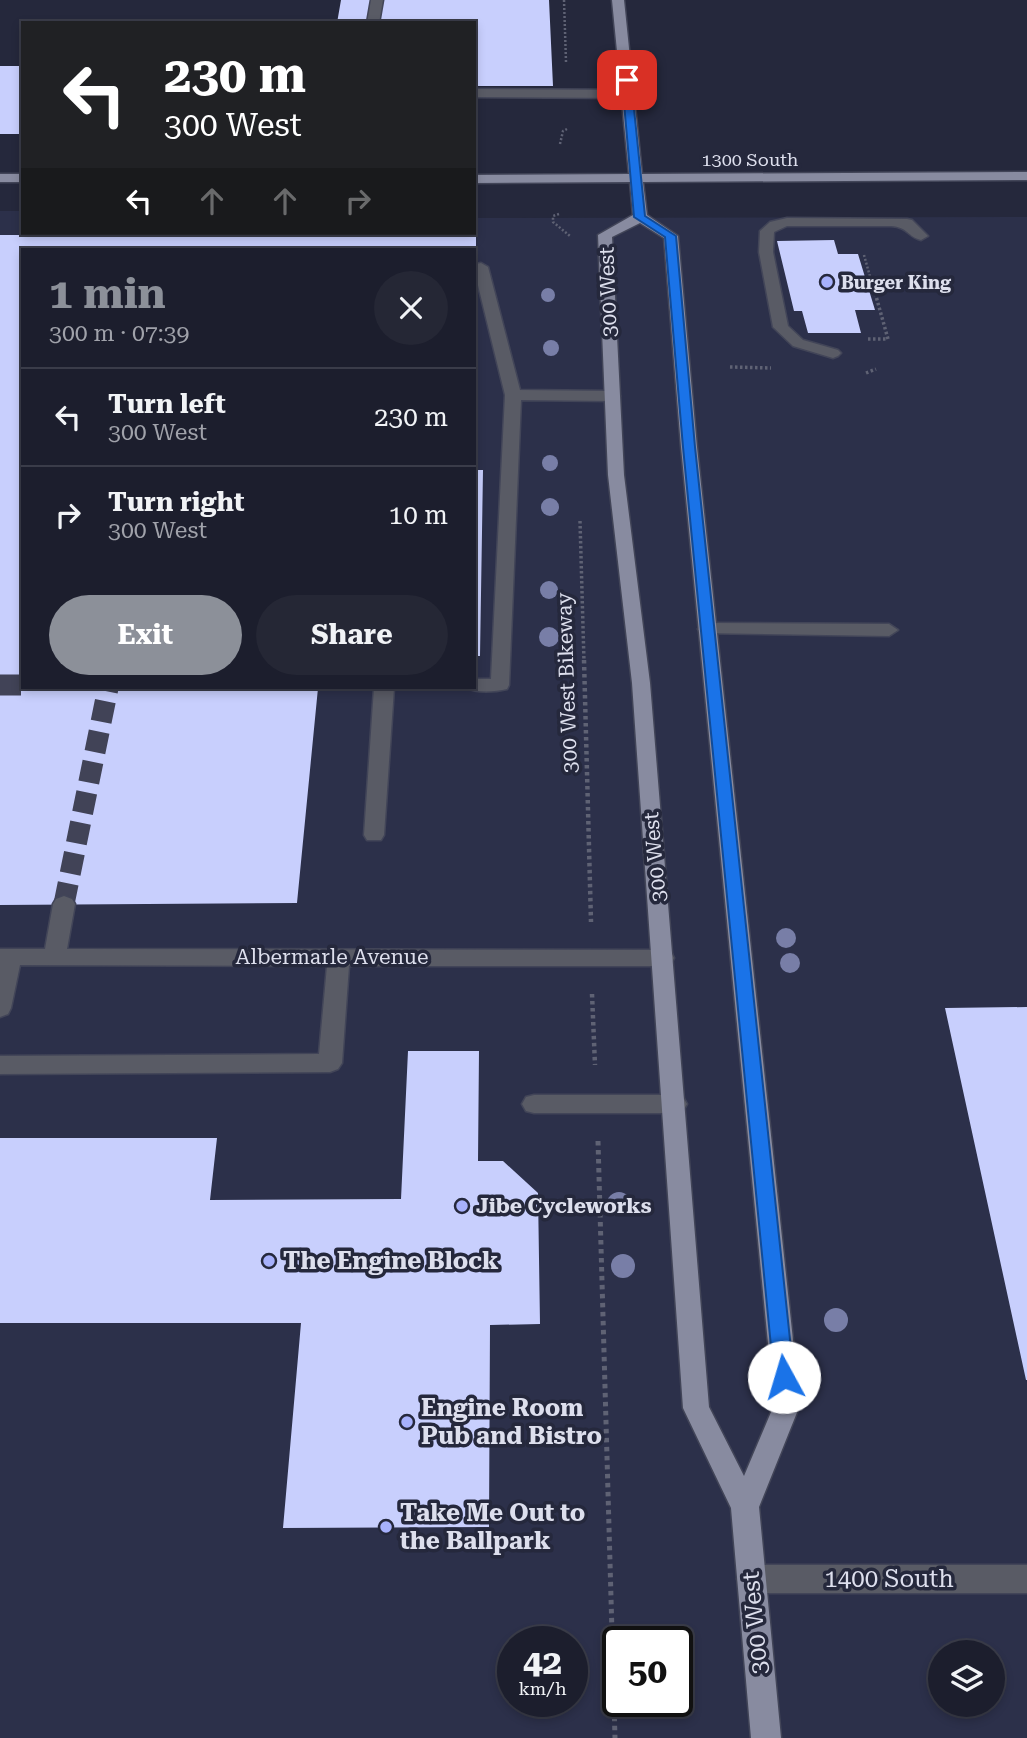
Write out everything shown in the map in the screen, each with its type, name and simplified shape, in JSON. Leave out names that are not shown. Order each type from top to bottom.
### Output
[{"type":"main road","points":[[618,0],[640,217]]},
{"type":"main road","name":"1300 South","points":[[476,179],[1027,176]]},
{"type":"main road","points":[[0,177],[21,178]]},
{"type":"main road","name":"300 West","points":[[745,1507],[787,1405],[707,629],[671,236],[640,217],[605,235],[616,475],[637,633],[675,1104],[696,1408],[745,1507],[766,1738]]},
{"type":"street","points":[[373,21],[377,0]]},
{"type":"street","points":[[476,93],[628,94]]},
{"type":"street","points":[[833,353],[798,343],[781,327],[766,251],[767,231],[775,225],[787,222],[891,222],[907,223],[921,236]]},
{"type":"street","points":[[476,685],[500,685],[513,395],[481,267]]},
{"type":"street","points":[[513,395],[612,396]]},
{"type":"street","points":[[707,629],[889,630]]},
{"type":"street","points":[[374,835],[384,689]]},
{"type":"street","points":[[54,958],[64,904]]},
{"type":"street","points":[[0,1065],[330,1063],[339,956]]},
{"type":"street","points":[[0,1008],[5,958]]},
{"type":"street","name":"Albermarle Avenue","points":[[5,958],[663,958]]},
{"type":"street","points":[[534,1104],[675,1104]]},
{"type":"street","name":"1400 South","points":[[751,1579],[1027,1579]]},
{"type":"path","points":[[553,216],[553,222],[564,232]]},
{"type":"path","points":[[864,254],[888,339],[868,339]]},
{"type":"path","points":[[866,373],[876,369]]},
{"type":"path","name":"300 West Bikeway","points":[[580,516],[591,918]]},
{"type":"path","points":[[592,1002],[615,1738]]},
{"type":"shaded area","points":[[0,211],[21,211],[21,235],[476,235],[476,218],[1027,217],[1027,1738],[0,1738]]},
{"type":"building","points":[[341,0],[374,0],[370,21],[337,21]]},
{"type":"building","points":[[381,0],[549,0],[553,86],[476,86],[476,21],[378,21]]},
{"type":"building","points":[[0,66],[21,66],[21,134],[0,134]]},
{"type":"building","points":[[0,235],[476,235],[476,248],[21,248],[21,689],[318,689],[297,903],[0,905]]},
{"type":"building","name":"Burger King","points":[[834,240],[838,254],[858,254],[875,310],[855,310],[861,333],[808,333],[802,311],[794,311],[777,241]]},
{"type":"building","points":[[476,470],[483,470],[480,656],[476,656]]},
{"type":"building","points":[[1027,1007],[1027,1380],[1026,1380],[945,1008]]},
{"type":"building","name":"The Engine Block","points":[[408,1051],[479,1051],[478,1161],[503,1161],[538,1193],[540,1324],[490,1325],[489,1527],[283,1528],[301,1323],[0,1323],[0,1138],[217,1138],[210,1200],[401,1199]]},
{"type":"tunnel","points":[[0,685],[21,685]]},
{"type":"tunnel","points":[[64,904],[108,689]]},
{"type":"place","name":"Burger King","points":[[827,282]]},
{"type":"place","name":"Jibe Cycleworks","points":[[462,1206]]},
{"type":"place","name":"The Engine Block","points":[[269,1261]]},
{"type":"place","name":"Engine Room Pub and Bistro","points":[[407,1422]]},
{"type":"place","name":"Take Me Out to the Ballpark","points":[[386,1527]]},
{"type":"route","points":[[627,80],[640,217],[671,236],[689,447],[784,1377]]}]
